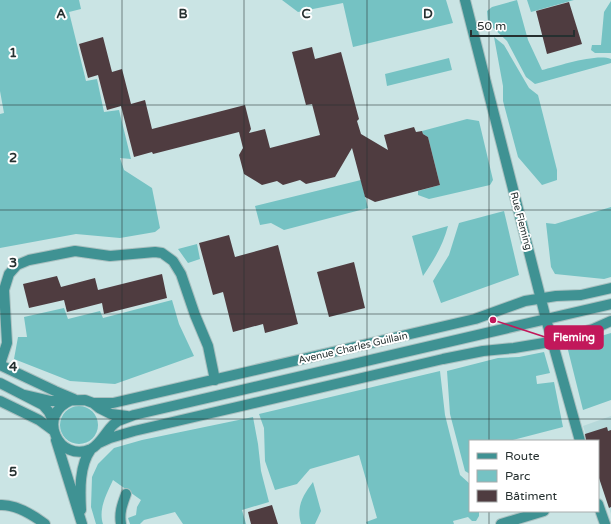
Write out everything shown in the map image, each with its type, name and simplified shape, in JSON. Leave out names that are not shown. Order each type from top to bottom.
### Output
[{"type":"street","name":"Rue Fleming","points":[[465,0],[540,298],[580,440]]},
{"type":"street","points":[[74,399],[62,395],[0,364],[7,344],[4,290],[9,274],[17,265],[29,260],[75,251],[110,256],[155,252],[162,254],[173,261],[181,274],[194,315],[208,346],[216,380]]},
{"type":"street","name":"Avenue Charles Guillain","points":[[96,406],[113,404],[475,319],[513,305],[540,298],[581,295],[611,288]]},
{"type":"street","points":[[24,395],[51,401],[74,399],[85,400],[116,416],[134,415],[611,304]]},
{"type":"street","points":[[0,401],[39,420],[54,430],[60,443],[71,450],[83,451],[97,443],[134,431],[443,359],[483,351],[514,348],[551,340],[593,329],[611,321]]},
{"type":"street","points":[[0,383],[46,408],[82,522]]},
{"type":"street","points":[[54,430],[58,409],[74,399]]},
{"type":"street","points":[[96,406],[104,416],[105,424],[97,443]]},
{"type":"street","points":[[82,522],[81,488],[83,466],[86,455],[114,424],[134,415]]},
{"type":"street","points":[[121,524],[121,508],[126,494]]},
{"type":"street","points":[[0,505],[10,506],[21,510],[32,515],[45,524]]},
{"type":"street","points":[[599,507],[605,524]]},
{"type":"street","points":[[501,524],[541,512]]},
{"type":"shaded area","points":[[611,416],[611,514],[599,478],[599,440],[588,440],[583,426]]},
{"type":"green space","points":[[0,0],[79,0],[81,9],[69,12],[86,81],[97,79],[104,112],[119,110],[131,159],[120,158],[124,170],[152,188],[160,228],[155,232],[120,238],[76,234],[0,248],[0,114],[4,113],[0,91]]},
{"type":"green space","points":[[282,0],[446,0],[453,23],[353,47],[343,3],[298,12]]},
{"type":"green space","points":[[517,0],[528,40],[542,70],[587,59],[611,59],[611,63],[535,84],[526,77],[507,41],[488,23],[487,11],[492,7]]},
{"type":"green space","points":[[527,0],[574,0],[531,12]]},
{"type":"green space","points":[[611,1],[611,53],[595,53],[591,50],[592,45],[601,45],[604,12]]},
{"type":"green space","points":[[494,37],[504,45],[529,88],[538,95],[557,170],[557,180],[542,185],[518,157],[503,101],[503,86]]},
{"type":"green space","points":[[449,58],[452,70],[387,86],[385,74]]},
{"type":"green space","points":[[467,119],[479,121],[493,180],[490,185],[429,199],[418,195],[418,191],[440,185],[428,137],[423,134],[422,131]]},
{"type":"green space","points":[[361,180],[368,208],[284,230],[271,223],[260,225],[255,206]]},
{"type":"green space","points":[[611,207],[611,277],[604,279],[555,274],[551,267],[546,223],[555,224]]},
{"type":"green space","points":[[504,211],[519,275],[441,303],[433,281],[449,255],[459,223]]},
{"type":"green space","points":[[448,226],[444,240],[438,252],[423,276],[412,236]]},
{"type":"green space","points":[[197,244],[200,259],[188,263],[178,249]]},
{"type":"green space","points":[[172,300],[179,324],[194,356],[115,384],[70,381],[14,359],[18,337],[27,337],[24,317],[64,308],[68,319],[100,311],[103,318]]},
{"type":"green space","points":[[611,333],[611,400],[583,410],[567,346]]},
{"type":"green space","points":[[544,352],[550,373],[536,376],[537,384],[554,382],[563,427],[513,440],[469,440],[469,473],[465,471],[450,414],[447,371],[498,358],[519,357]]},
{"type":"green space","points":[[440,371],[445,415],[460,475],[469,483],[469,512],[479,512],[479,516],[476,521],[472,521],[468,517],[453,521],[454,524],[367,524],[366,522],[377,518],[359,455],[310,469],[297,484],[275,490],[265,461],[264,428],[259,414]]},
{"type":"green space","points":[[79,406],[89,409],[95,415],[98,425],[95,435],[89,441],[79,444],[69,441],[63,435],[60,425],[63,415],[69,409]]},
{"type":"green space","points":[[253,417],[261,471],[269,502],[242,510],[246,524],[183,524],[175,512],[144,520],[140,524],[130,524],[128,518],[136,515],[137,507],[141,500],[113,480],[102,507],[103,524],[96,524],[91,507],[92,477],[98,464],[114,448],[142,440]]},
{"type":"green space","points":[[313,482],[321,511],[315,524],[301,524],[299,512],[301,502]]},
{"type":"building","points":[[569,2],[582,44],[547,54],[536,11]]},
{"type":"building","points":[[103,37],[112,72],[122,69],[131,104],[145,100],[152,129],[245,105],[251,129],[249,133],[265,129],[270,148],[320,135],[312,104],[306,105],[292,52],[312,47],[315,59],[341,52],[359,119],[357,121],[361,134],[388,150],[384,135],[414,127],[416,132],[422,131],[423,134],[428,137],[440,185],[375,202],[365,197],[352,148],[335,177],[306,184],[300,180],[283,185],[277,181],[262,185],[244,174],[239,155],[243,148],[239,132],[153,154],[152,152],[134,157],[121,106],[107,110],[98,75],[88,78],[79,44]]},
{"type":"building","points":[[229,235],[235,257],[278,245],[298,324],[265,333],[263,324],[233,332],[223,292],[213,295],[199,243]]},
{"type":"building","points":[[354,262],[365,308],[329,317],[317,272]]},
{"type":"building","points":[[162,274],[167,298],[104,314],[102,303],[67,312],[64,300],[29,308],[23,284],[57,276],[61,287],[95,278],[98,290]]},
{"type":"building","points":[[607,427],[608,431],[611,430],[611,507],[609,508],[599,478],[599,440],[586,440],[585,434]]},
{"type":"building","points":[[272,505],[278,524],[251,524],[248,512]]},
{"type":"place","name":"Fleming","points":[[493,320]]}]
